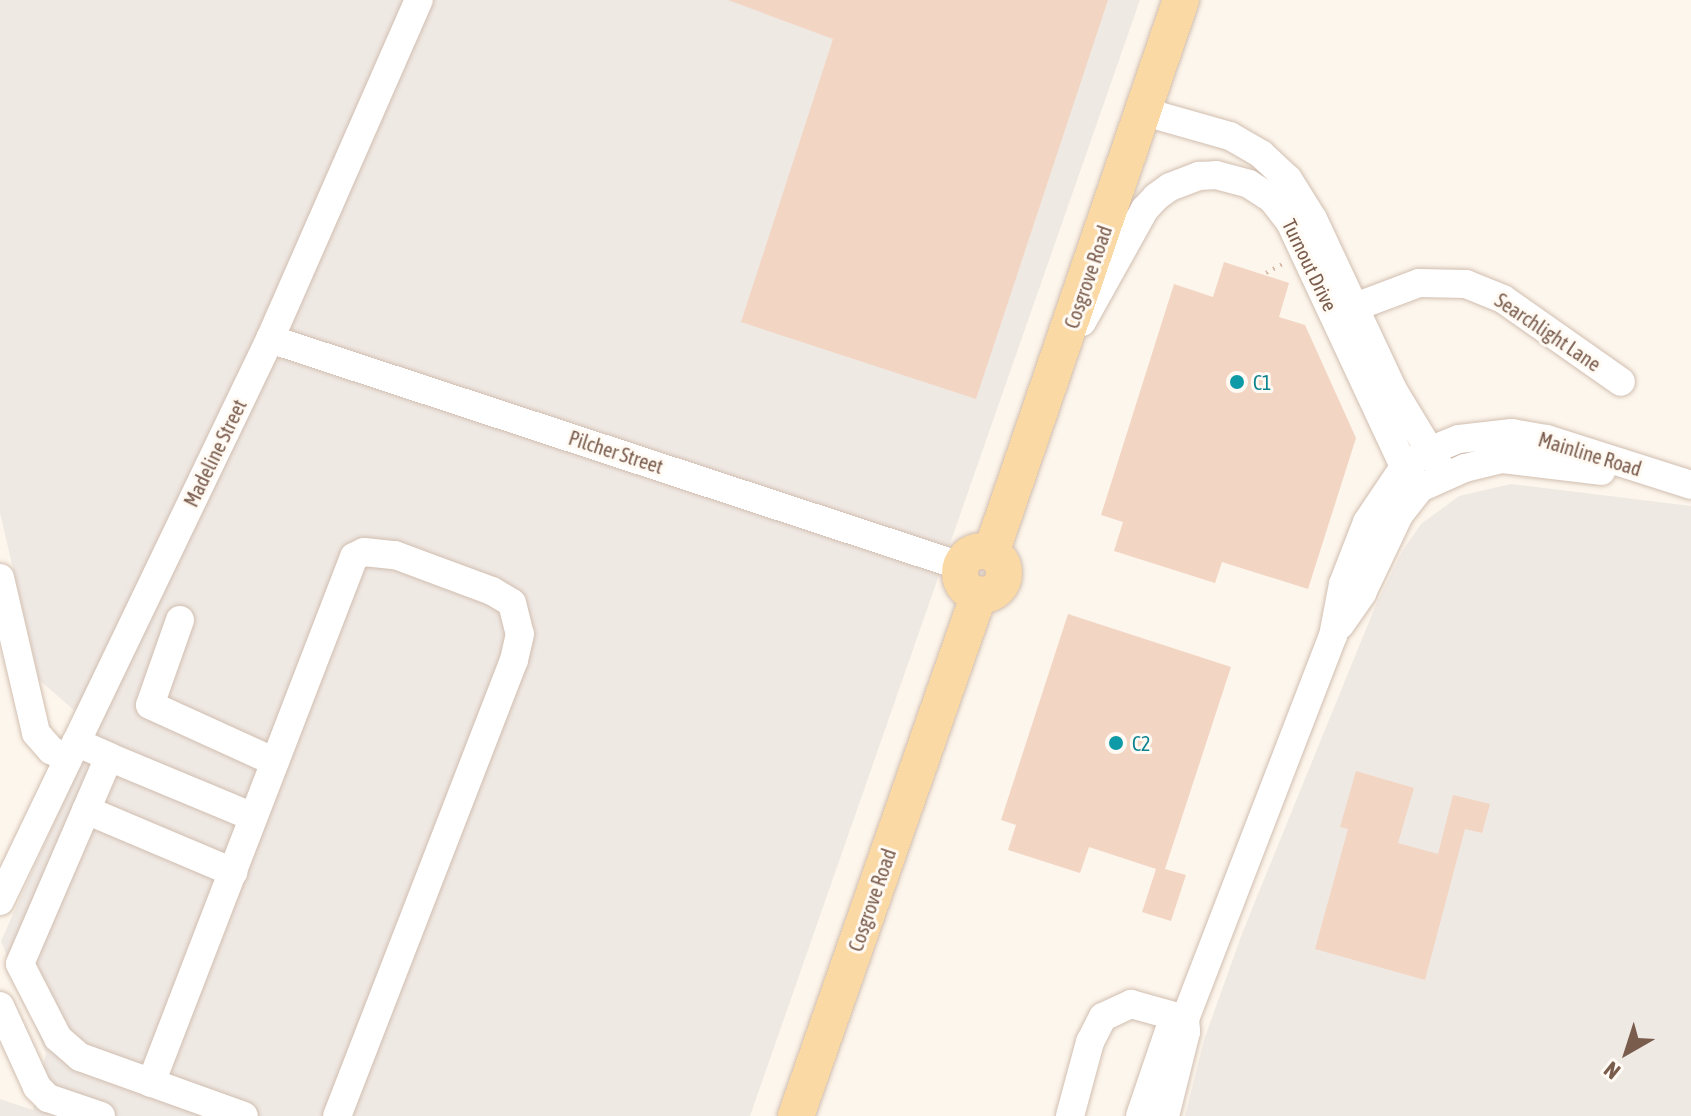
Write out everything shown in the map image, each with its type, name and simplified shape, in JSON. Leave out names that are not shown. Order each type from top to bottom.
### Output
[{"type":"main road","name":"Cosgrove Road","points":[[796,1116],[977,571],[1059,361],[1181,0]]},
{"type":"street","name":"Madeline Street","points":[[0,901],[270,339],[419,0]]},
{"type":"street","name":"Turnout Drive","points":[[1145,112],[1230,136],[1277,166],[1300,196],[1345,311],[1423,477]]},
{"type":"street","name":"Turnout Drive","points":[[1059,361],[1145,209],[1170,187],[1199,176],[1231,178],[1249,184],[1272,199],[1290,222],[1429,451],[1423,477]]},
{"type":"street","name":"Searchlight Lane","points":[[1345,311],[1419,283],[1466,284],[1503,299],[1621,382]]},
{"type":"street","name":"Pilcher Street","points":[[270,339],[977,571]]},
{"type":"street","name":"Mainline Road","points":[[1429,451],[1478,434],[1529,435],[1686,484]]},
{"type":"street","name":"Mainline Road","points":[[1423,477],[1502,459],[1686,484]]},
{"type":"street","points":[[1165,1116],[1186,1032],[1185,1019],[1333,636],[1362,593],[1399,515],[1423,477]]},
{"type":"street","points":[[151,1083],[354,557],[364,552],[395,555],[492,591],[512,603],[520,634],[514,660],[337,1116]]},
{"type":"street","points":[[0,578],[36,733],[51,750],[109,757],[253,817]]},
{"type":"street","points":[[180,620],[150,705],[157,711],[275,762]]},
{"type":"street","points":[[109,757],[20,964],[58,1038],[80,1057],[244,1116]]},
{"type":"street","points":[[86,810],[233,872]]},
{"type":"street","points":[[1070,1116],[1090,1042],[1103,1017],[1131,1004],[1185,1019]]},
{"type":"street","points":[[0,1006],[28,1073],[48,1098],[84,1113]]},
{"type":"street","points":[[1140,1116],[1170,1029],[1185,1019]]},
{"type":"path","points":[[1266,273],[1293,260]]},
{"type":"shaded area","points":[[0,0],[1140,0],[750,1116],[0,1116],[0,1099],[33,1110],[46,1053],[1,941],[96,729],[39,680],[0,513]]},
{"type":"shaded area","points":[[1511,484],[1691,506],[1691,1116],[1185,1116],[1204,1040],[1243,931],[1375,607],[1403,550],[1421,524],[1459,496]]},
{"type":"building","points":[[728,0],[1108,0],[976,399],[741,322],[833,39]]},
{"type":"building","name":"C1","points":[[1224,262],[1289,283],[1279,317],[1305,325],[1356,438],[1308,589],[1222,562],[1215,583],[1114,551],[1123,522],[1101,515],[1174,284],[1213,297]]},
{"type":"building","name":"C2","points":[[1068,614],[1231,667],[1165,869],[1186,875],[1171,921],[1142,912],[1156,869],[1089,847],[1080,873],[1008,850],[1016,825],[1001,820]]},
{"type":"building","points":[[1356,771],[1414,788],[1398,843],[1438,854],[1453,795],[1490,804],[1482,833],[1465,829],[1425,980],[1315,949],[1348,829],[1340,827]]},
{"type":"place","name":"C1","points":[[1237,382]]},
{"type":"place","name":"C2","points":[[1116,743]]}]
